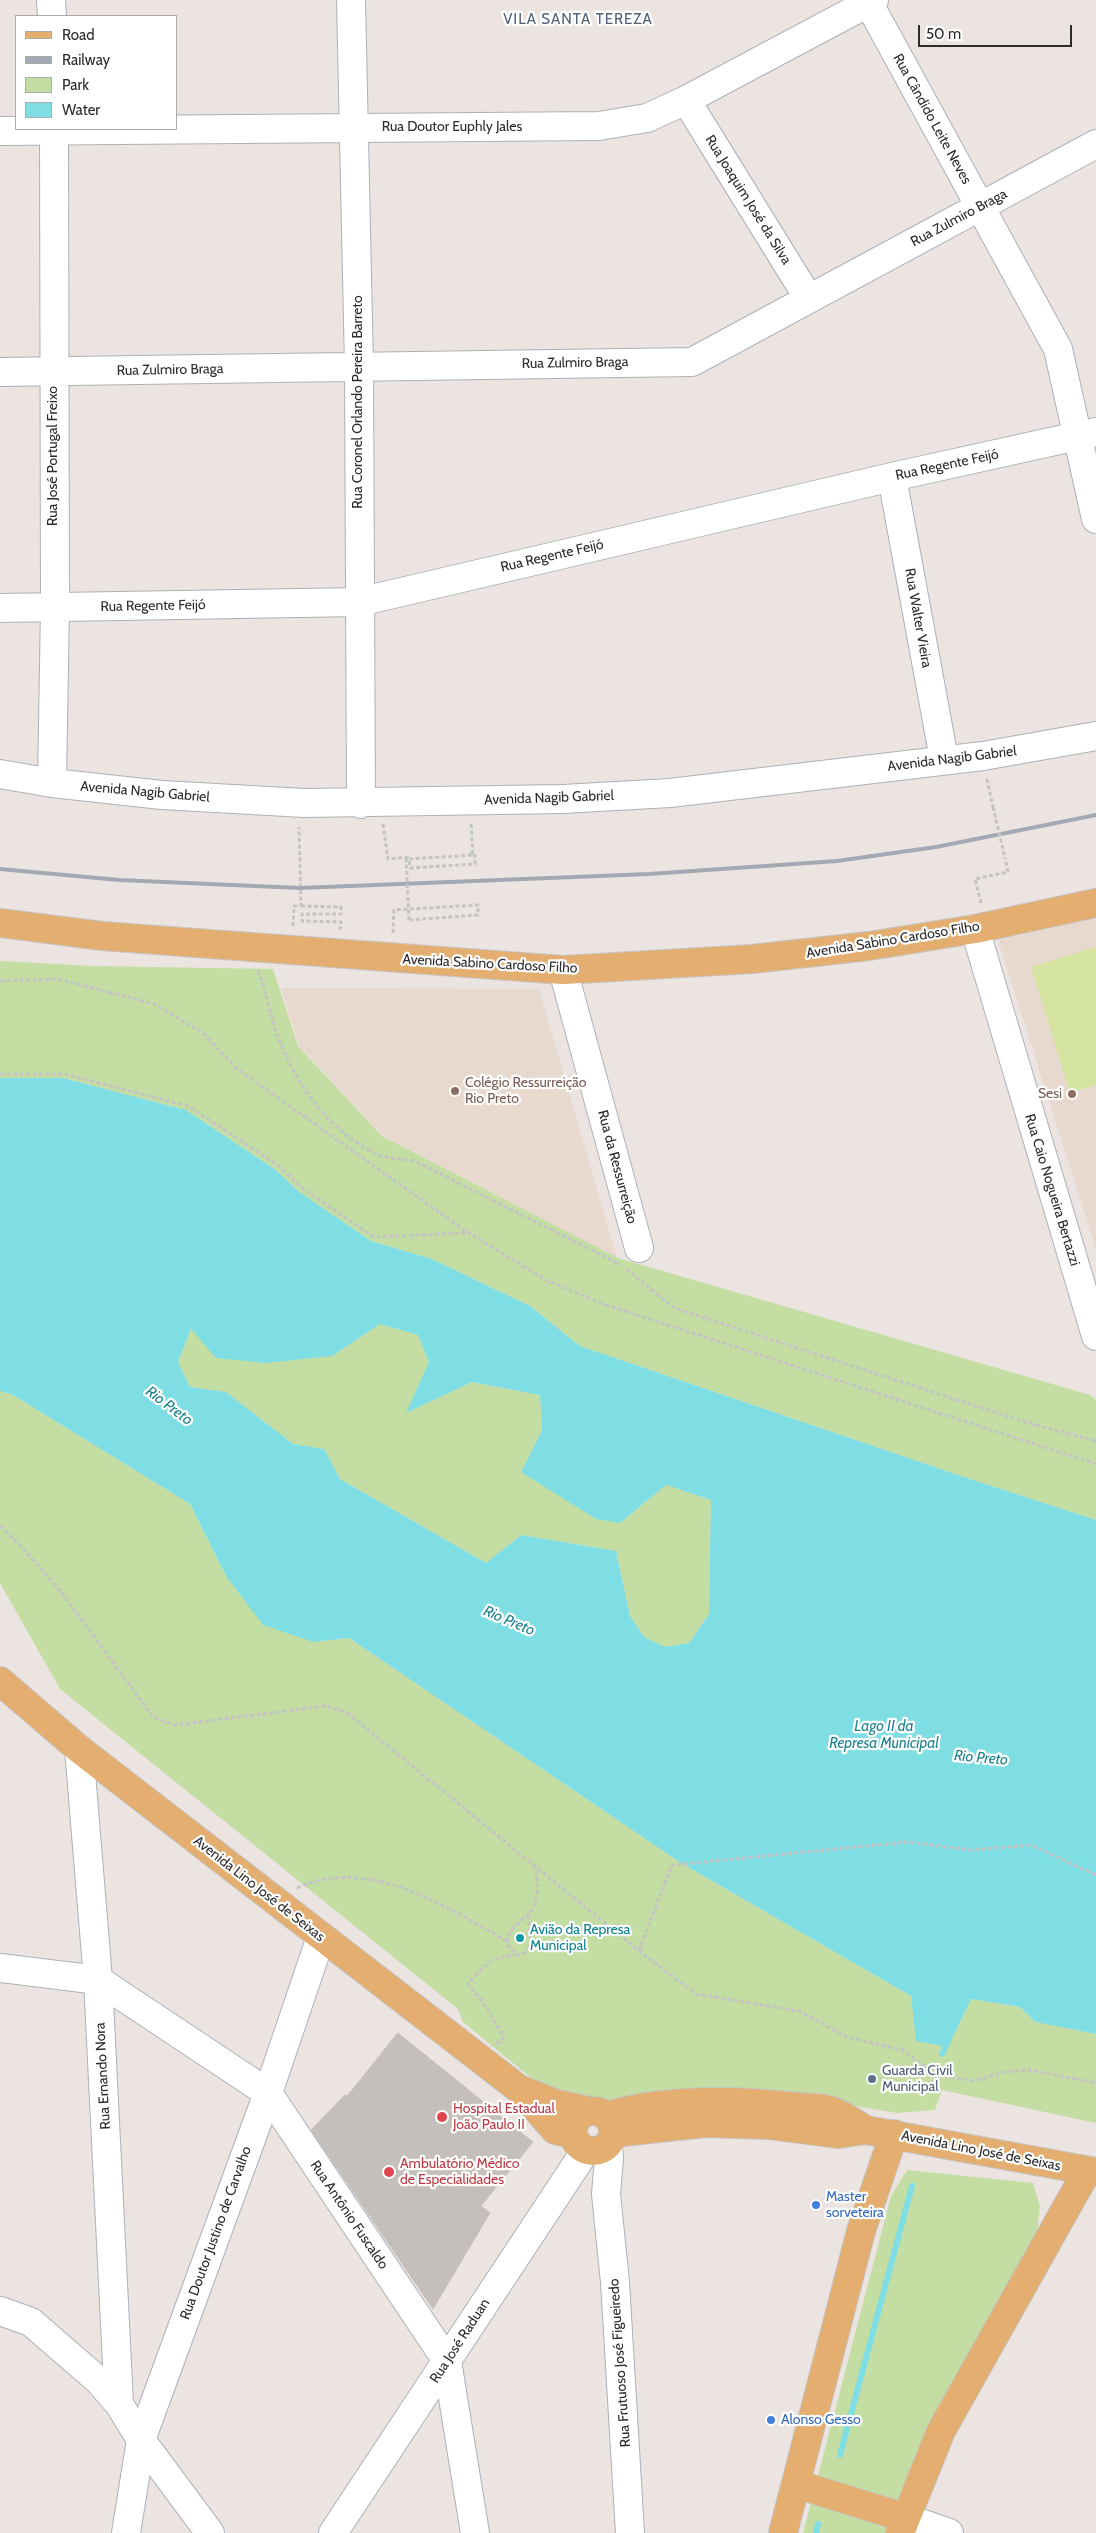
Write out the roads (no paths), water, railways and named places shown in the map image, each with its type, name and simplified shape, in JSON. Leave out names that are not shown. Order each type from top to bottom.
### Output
[{"type":"main road","name":"Avenida Sabino Cardoso Filho","points":[[0,923],[102,936],[563,970],[752,959],[869,946],[975,929],[1096,904]]},
{"type":"main road","name":"Avenida Lino José de Seixas","points":[[1,1683],[79,1749],[519,2089],[557,2104],[595,2134],[705,2123],[769,2125],[838,2134],[866,2130],[1091,2171]]},
{"type":"main road","points":[[784,2533],[861,2231],[894,2134]]},
{"type":"main road","points":[[796,2484],[903,2525],[941,2431],[1091,2171]]},
{"type":"street","points":[[51,0],[52,15]]},
{"type":"street","name":"Rua Coronel Orlando Pereira Barreto","points":[[351,0],[359,367],[359,602],[362,804]]},
{"type":"street","name":"Rua Doutor Euphly Jales","points":[[178,129],[598,126],[647,118],[686,100],[870,1]]},
{"type":"street","name":"Rua Cândido Leite Neves","points":[[870,1],[1058,349],[1087,434],[1096,519]]},
{"type":"street","name":"Rua Joaquim José da Silva","points":[[686,100],[809,299]]},
{"type":"street","name":"Rua Doutor Euphly Jales","points":[[0,131],[54,130]]},
{"type":"street","name":"Rua José Portugal Freixo","points":[[52,783],[54,130]]},
{"type":"street","name":"Rua Zulmiro Braga","points":[[0,372],[692,362],[1096,144]]},
{"type":"street","name":"Rua Regente Feijó","points":[[0,608],[359,602],[892,477],[1087,434]]},
{"type":"street","name":"Rua Walter Vieira","points":[[892,477],[944,760]]},
{"type":"street","name":"Avenida Nagib Gabriel","points":[[0,774],[52,783],[162,795],[304,803],[362,804],[563,799],[670,793],[983,756],[1096,736]]},
{"type":"street","name":"Rua Caio Nogueira Bertazzi","points":[[975,929],[1096,1336]]},
{"type":"street","name":"Rua da Ressurreição","points":[[563,970],[639,1248]]},
{"type":"street","name":"Rua Ernando Nora","points":[[79,1749],[98,1980],[119,2404]]},
{"type":"street","name":"Rua Doutor Justino de Carvalho","points":[[126,2533],[141,2440],[268,2093],[321,1937]]},
{"type":"street","points":[[0,1968],[98,1980]]},
{"type":"street","name":"Rua Antônio Fuscaldo","points":[[98,1980],[268,2093],[447,2361],[475,2533]]},
{"type":"street","name":"Rua Frutuoso José Figueiredo","points":[[595,2134],[597,2175],[606,2194],[615,2282],[630,2533]]},
{"type":"street","name":"Rua José Raduan","points":[[333,2533],[595,2134]]},
{"type":"street","points":[[0,2311],[31,2322],[99,2381],[119,2404],[141,2440],[210,2533]]},
{"type":"street","points":[[903,2525],[949,2533]]},
{"type":"water","name":"Lago II da Represa Municipal","points":[[0,1078],[63,1078],[186,1110],[276,1170],[298,1191],[371,1241],[432,1259],[530,1306],[580,1346],[1096,1520],[1096,2034],[1035,2022],[1020,2007],[971,1999],[948,2047],[916,2041],[911,1996],[681,1863],[349,1638],[313,1642],[263,1625],[226,1576],[190,1504],[13,1395],[0,1391]],"holes":[[[380,1324],[418,1335],[429,1362],[406,1413],[472,1382],[540,1395],[542,1430],[521,1472],[596,1519],[620,1523],[666,1485],[711,1500],[709,1614],[689,1643],[665,1647],[644,1637],[630,1616],[616,1551],[521,1535],[486,1563],[340,1479],[324,1449],[293,1444],[226,1392],[190,1387],[178,1362],[191,1329],[216,1358],[266,1363],[332,1356]]]},
{"type":"waterway","points":[[942,2054],[949,2039]]},
{"type":"waterway","points":[[840,2455],[912,2186]]},
{"type":"waterway","points":[[816,2533],[818,2524]]},
{"type":"railway","points":[[0,869],[119,880],[300,888],[649,874],[837,861],[936,847],[1096,815]]},
{"type":"place","name":"Colégio Ressurreição Rio Preto","points":[[455,1091]]},
{"type":"place","name":"Sesi","points":[[1072,1094]]},
{"type":"place","name":"Avião da Represa Municipal","points":[[520,1938]]},
{"type":"place","name":"Guarda Civil Municipal","points":[[872,2079]]},
{"type":"place","name":"Hospital Estadual João Paulo II","points":[[442,2117]]},
{"type":"place","name":"Ambulatório Médico de Especialidades","points":[[389,2172]]},
{"type":"place","name":"Master sorveteira","points":[[816,2205]]},
{"type":"place","name":"Alonso Gesso","points":[[771,2420]]},
{"type":"district","name":"VILA SANTA TEREZA","points":[[578,20]]},
{"type":"water label","name":"Rio Preto","points":[[169,1406]]},
{"type":"water label","name":"Rio Preto","points":[[509,1621]]},
{"type":"water label","name":"Rio Preto","points":[[981,1758]]}]
